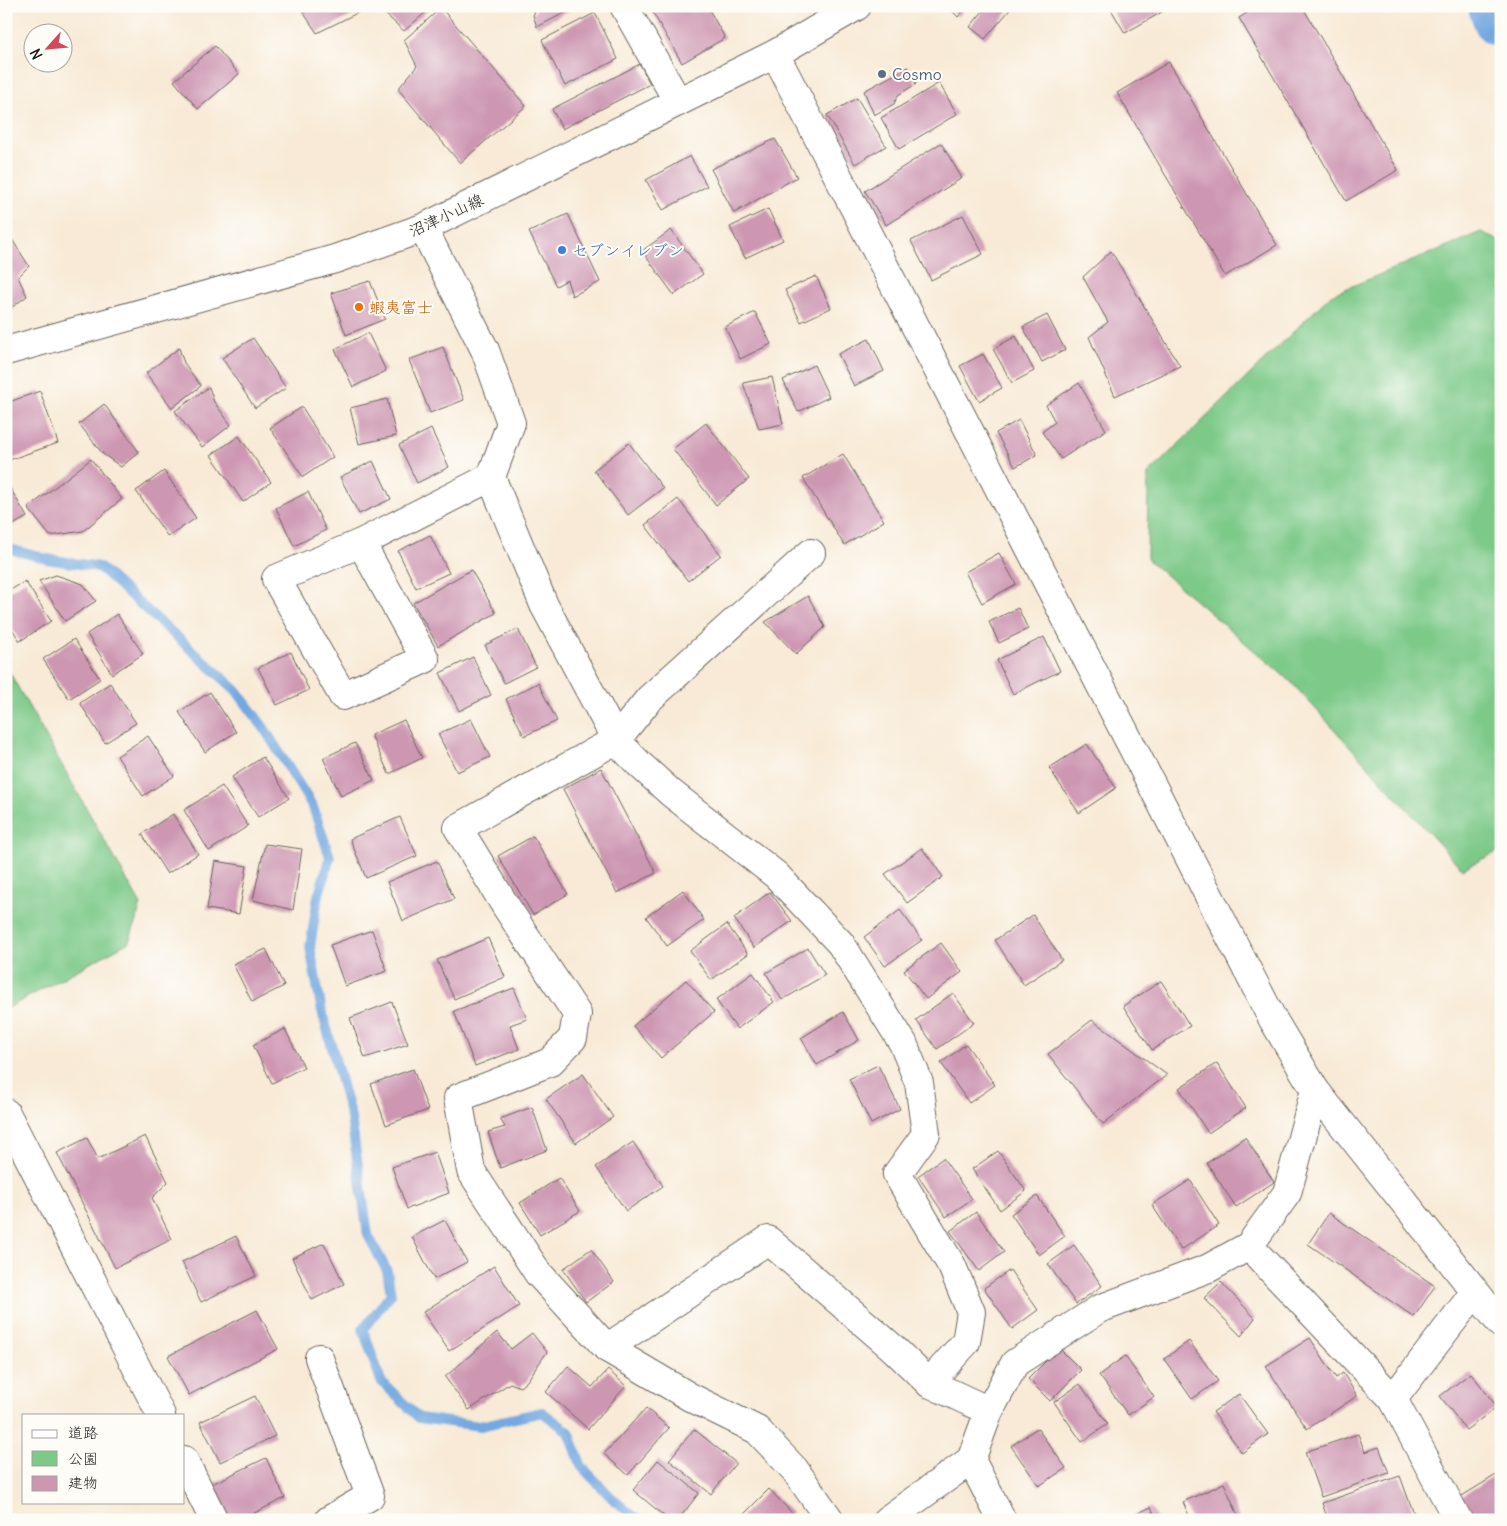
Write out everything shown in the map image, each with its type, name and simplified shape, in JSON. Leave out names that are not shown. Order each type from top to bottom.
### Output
[{"type":"street","points":[[624,6],[678,102]]},
{"type":"street","name":"沼津小山線","points":[[6,351],[335,259],[423,228],[775,54],[857,6]]},
{"type":"street","points":[[775,54],[1272,1018],[1315,1090],[1501,1324]]},
{"type":"street","points":[[361,543],[425,659],[343,696],[276,579],[361,543],[491,477],[511,423],[485,350],[423,228]]},
{"type":"street","points":[[491,477],[544,605],[616,740],[638,764],[671,793],[776,875],[841,944],[903,1043],[919,1083],[926,1134],[897,1174],[952,1266],[972,1312],[966,1342],[928,1382]]},
{"type":"street","points":[[811,552],[649,699],[616,740],[458,828],[505,905],[577,1014],[573,1038],[550,1062],[458,1098],[472,1171],[538,1273],[607,1348],[690,1397],[757,1430],[795,1470],[830,1520]]},
{"type":"street","points":[[888,1520],[971,1460],[989,1411],[1015,1364],[1099,1308],[1209,1268],[1249,1246],[1288,1193],[1315,1090]]},
{"type":"street","points":[[6,1113],[160,1414]]},
{"type":"street","points":[[607,1348],[768,1240],[894,1349],[928,1382],[989,1411]]},
{"type":"street","points":[[1249,1246],[1393,1399],[1458,1520]]},
{"type":"street","points":[[1393,1399],[1475,1292]]},
{"type":"street","points":[[319,1358],[370,1496],[329,1520]]},
{"type":"street","points":[[971,1460],[1002,1520]]},
{"type":"street","points":[[185,1462],[214,1520]]},
{"type":"green space","points":[[1481,232],[1501,242],[1501,850],[1462,869],[1291,682],[1147,559],[1148,474],[1331,295]]},
{"type":"green space","points":[[6,666],[141,905],[129,942],[6,1009]]},
{"type":"building","points":[[299,6],[355,6],[359,12],[317,33]]},
{"type":"building","points":[[386,6],[433,6],[404,31],[383,12]]},
{"type":"building","points":[[538,6],[578,6],[537,27],[533,15]]},
{"type":"building","points":[[649,6],[707,6],[725,38],[682,63]]},
{"type":"building","points":[[948,6],[968,6],[958,17]]},
{"type":"building","points":[[987,6],[1013,6],[985,39],[970,27]]},
{"type":"building","points":[[1109,6],[1159,6],[1162,12],[1125,33]]},
{"type":"building","points":[[1258,6],[1302,6],[1398,170],[1346,201],[1239,18]]},
{"type":"building","points":[[441,8],[526,106],[460,163],[398,89],[417,66],[404,40]]},
{"type":"building","points":[[595,13],[618,59],[565,86],[542,40]]},
{"type":"building","points":[[215,46],[239,74],[198,109],[174,81]]},
{"type":"building","points":[[1169,62],[1277,245],[1225,276],[1117,93]]},
{"type":"building","points":[[640,64],[650,84],[562,129],[552,109]]},
{"type":"building","points":[[908,67],[916,84],[898,95],[894,104],[874,115],[864,91]]},
{"type":"building","points":[[939,83],[957,114],[899,149],[881,118]]},
{"type":"building","points":[[857,98],[886,146],[855,164],[827,115]]},
{"type":"building","points":[[775,139],[797,177],[734,213],[711,169]]},
{"type":"building","points":[[941,143],[962,178],[886,225],[865,191]]},
{"type":"building","points":[[690,156],[707,186],[663,210],[646,180]]},
{"type":"building","points":[[768,209],[783,240],[745,258],[730,227]]},
{"type":"building","points":[[568,214],[600,282],[572,296],[567,280],[556,286],[529,232]]},
{"type":"building","points":[[963,215],[983,254],[931,280],[911,241]]},
{"type":"building","points":[[6,230],[29,266],[18,277],[27,296],[7,311]]},
{"type":"building","points":[[671,230],[703,274],[674,295],[642,251]]},
{"type":"building","points":[[1111,251],[1180,366],[1115,396],[1089,337],[1108,322],[1083,277]]},
{"type":"building","points":[[816,276],[831,308],[801,322],[785,290]]},
{"type":"building","points":[[370,281],[385,319],[346,335],[331,293]]},
{"type":"building","points":[[755,312],[771,344],[740,359],[725,327]]},
{"type":"building","points":[[1047,315],[1065,350],[1042,362],[1023,327]]},
{"type":"building","points":[[368,333],[386,371],[353,387],[335,349]]},
{"type":"building","points":[[1016,336],[1034,371],[1012,383],[993,349]]},
{"type":"building","points":[[253,338],[286,388],[255,408],[222,358]]},
{"type":"building","points":[[869,339],[884,371],[854,386],[838,354]]},
{"type":"building","points":[[443,347],[464,400],[430,413],[409,360]]},
{"type":"building","points":[[179,348],[184,363],[201,386],[172,408],[146,373]]},
{"type":"building","points":[[983,354],[1002,388],[979,401],[960,366]]},
{"type":"building","points":[[814,365],[829,397],[798,412],[783,380]]},
{"type":"building","points":[[772,377],[783,424],[759,429],[743,383]]},
{"type":"building","points":[[1079,383],[1106,430],[1061,459],[1042,432],[1055,422],[1046,405]]},
{"type":"building","points":[[209,387],[214,402],[231,425],[202,447],[175,411]]},
{"type":"building","points":[[40,391],[58,443],[6,461],[6,403]]},
{"type":"building","points":[[387,399],[396,436],[359,444],[350,408]]},
{"type":"building","points":[[104,404],[139,452],[121,467],[103,454],[79,424]]},
{"type":"building","points":[[302,407],[333,457],[303,477],[270,428]]},
{"type":"building","points":[[1019,420],[1037,455],[1015,467],[996,433]]},
{"type":"building","points":[[706,423],[749,479],[716,505],[673,449]]},
{"type":"building","points":[[431,429],[449,467],[417,483],[399,445]]},
{"type":"building","points":[[239,436],[271,482],[243,502],[211,455]]},
{"type":"building","points":[[629,443],[663,488],[628,515],[594,470]]},
{"type":"building","points":[[843,454],[884,521],[844,545],[803,478]]},
{"type":"building","points":[[91,459],[122,499],[83,531],[50,536],[28,508]]},
{"type":"building","points":[[373,461],[391,499],[359,514],[340,477]]},
{"type":"building","points":[[164,471],[196,518],[168,537],[136,491]]},
{"type":"building","points":[[6,481],[27,517],[6,529]]},
{"type":"building","points":[[308,492],[326,530],[294,546],[276,508]]},
{"type":"building","points":[[678,499],[721,555],[688,581],[645,525]]},
{"type":"building","points":[[430,535],[449,573],[416,588],[398,551]]},
{"type":"building","points":[[999,553],[1016,584],[982,603],[965,572]]},
{"type":"building","points":[[471,570],[496,613],[438,646],[413,603]]},
{"type":"building","points":[[56,575],[83,584],[96,601],[65,621],[39,581]]},
{"type":"building","points":[[25,581],[51,621],[20,641],[6,620],[6,593]]},
{"type":"building","points":[[808,596],[825,627],[796,654],[765,622]]},
{"type":"building","points":[[1018,608],[1028,629],[999,643],[989,622]]},
{"type":"building","points":[[117,614],[143,654],[112,674],[87,634]]},
{"type":"building","points":[[518,629],[536,667],[504,683],[485,645]]},
{"type":"building","points":[[1044,637],[1060,671],[1013,694],[997,660]]},
{"type":"building","points":[[74,639],[100,679],[69,699],[43,659]]},
{"type":"building","points":[[291,652],[309,690],[277,705],[258,668]]},
{"type":"building","points":[[473,657],[491,695],[459,711],[440,673]]},
{"type":"building","points":[[110,683],[136,723],[105,743],[80,703]]},
{"type":"building","points":[[538,683],[557,721],[524,736],[506,699]]},
{"type":"building","points":[[210,692],[236,732],[205,752],[179,712]]},
{"type":"building","points":[[471,719],[490,757],[457,772],[438,734]]},
{"type":"building","points":[[404,720],[422,758],[389,774],[371,735]]},
{"type":"building","points":[[148,736],[174,776],[143,796],[117,756]]},
{"type":"building","points":[[355,743],[374,780],[341,796],[323,758]]},
{"type":"building","points":[[1087,744],[1116,788],[1079,813],[1049,768]]},
{"type":"building","points":[[263,757],[289,798],[258,817],[232,777]]},
{"type":"building","points":[[601,768],[656,873],[617,893],[563,789]]},
{"type":"building","points":[[222,786],[248,826],[209,851],[184,810]]},
{"type":"building","points":[[173,814],[198,854],[167,874],[142,834]]},
{"type":"building","points":[[400,817],[417,856],[366,878],[350,839]]},
{"type":"building","points":[[533,836],[568,894],[533,915],[498,856]]},
{"type":"building","points":[[265,844],[302,849],[293,910],[253,900]]},
{"type":"building","points":[[922,848],[943,877],[907,903],[885,874]]},
{"type":"building","points":[[215,861],[247,866],[239,914],[207,909]]},
{"type":"building","points":[[437,861],[454,899],[403,921],[387,882]]},
{"type":"building","points":[[683,890],[704,920],[667,946],[646,917]]},
{"type":"building","points":[[770,892],[792,921],[754,948],[734,918]]},
{"type":"building","points":[[900,910],[922,940],[885,966],[864,937]]},
{"type":"building","points":[[1033,915],[1062,960],[1024,985],[995,940]]},
{"type":"building","points":[[727,924],[748,954],[711,980],[690,951]]},
{"type":"building","points":[[372,930],[387,971],[345,986],[330,945]]},
{"type":"building","points":[[488,938],[505,977],[454,999],[437,960]]},
{"type":"building","points":[[941,943],[962,972],[926,999],[904,970]]},
{"type":"building","points":[[808,948],[825,975],[782,1000],[766,973]]},
{"type":"building","points":[[266,949],[284,986],[252,1002],[233,964]]},
{"type":"building","points":[[753,973],[774,1002],[737,1029],[716,1000]]},
{"type":"building","points":[[686,980],[714,1012],[661,1058],[633,1026]]},
{"type":"building","points":[[1161,981],[1190,1026],[1152,1050],[1123,1006]]},
{"type":"building","points":[[514,988],[527,1019],[510,1025],[519,1049],[475,1066],[454,1011]]},
{"type":"building","points":[[953,993],[974,1023],[937,1049],[916,1020]]},
{"type":"building","points":[[392,1002],[408,1044],[365,1058],[350,1018]]},
{"type":"building","points":[[843,1012],[859,1040],[817,1065],[801,1038]]},
{"type":"building","points":[[1092,1020],[1167,1075],[1103,1124],[1048,1054]]},
{"type":"building","points":[[285,1029],[304,1067],[272,1083],[253,1045]]},
{"type":"building","points":[[966,1044],[995,1085],[969,1103],[941,1063]]},
{"type":"building","points":[[1217,1063],[1246,1108],[1208,1133],[1179,1088]]},
{"type":"building","points":[[878,1065],[900,1109],[871,1124],[849,1079]]},
{"type":"building","points":[[413,1069],[428,1110],[386,1125],[371,1084]]},
{"type":"building","points":[[583,1074],[613,1117],[576,1143],[546,1099]]},
{"type":"building","points":[[532,1107],[547,1150],[500,1168],[488,1132],[505,1127],[500,1119]]},
{"type":"building","points":[[145,1136],[168,1182],[152,1198],[172,1239],[115,1268],[57,1153],[87,1138],[98,1159]]},
{"type":"building","points":[[1245,1137],[1274,1182],[1236,1207],[1207,1163]]},
{"type":"building","points":[[633,1142],[663,1186],[626,1211],[596,1167]]},
{"type":"building","points":[[998,1151],[1026,1191],[1000,1210],[972,1169]]},
{"type":"building","points":[[435,1152],[449,1193],[407,1209],[392,1167]]},
{"type":"building","points":[[943,1158],[972,1199],[946,1217],[918,1176]]},
{"type":"building","points":[[559,1178],[580,1211],[540,1235],[520,1203]]},
{"type":"building","points":[[1190,1180],[1219,1225],[1181,1250],[1152,1205]]},
{"type":"building","points":[[1037,1196],[1065,1236],[1039,1255],[1011,1214]]},
{"type":"building","points":[[976,1212],[1004,1252],[979,1271],[950,1231]]},
{"type":"building","points":[[1329,1213],[1435,1286],[1414,1317],[1308,1244]]},
{"type":"building","points":[[445,1220],[467,1262],[434,1279],[412,1237]]},
{"type":"building","points":[[236,1236],[256,1276],[201,1302],[182,1262]]},
{"type":"building","points":[[324,1243],[344,1284],[312,1300],[292,1258]]},
{"type":"building","points":[[1074,1245],[1102,1286],[1076,1304],[1048,1264]]},
{"type":"building","points":[[591,1249],[614,1282],[586,1302],[563,1269]]},
{"type":"building","points":[[494,1266],[519,1306],[449,1351],[423,1312]]},
{"type":"building","points":[[1010,1270],[1038,1310],[1012,1329],[984,1288]]},
{"type":"building","points":[[1221,1282],[1255,1318],[1241,1336],[1204,1298]]},
{"type":"building","points":[[257,1310],[278,1349],[189,1395],[168,1356]]},
{"type":"building","points":[[497,1332],[511,1349],[532,1333],[547,1352],[527,1381],[520,1387],[510,1383],[469,1410],[445,1377]]},
{"type":"building","points":[[1310,1338],[1336,1378],[1343,1373],[1357,1396],[1307,1429],[1266,1366]]},
{"type":"building","points":[[1189,1341],[1218,1381],[1192,1399],[1164,1359]]},
{"type":"building","points":[[1059,1348],[1081,1370],[1050,1401],[1028,1379]]},
{"type":"building","points":[[1125,1356],[1154,1397],[1128,1415],[1099,1375]]},
{"type":"building","points":[[568,1366],[592,1387],[608,1370],[626,1386],[588,1429],[546,1392]]},
{"type":"building","points":[[1471,1373],[1497,1407],[1466,1430],[1440,1396]]},
{"type":"building","points":[[1080,1384],[1108,1424],[1082,1442],[1054,1402]]},
{"type":"building","points":[[1239,1394],[1268,1434],[1242,1453],[1213,1412]]},
{"type":"building","points":[[255,1396],[275,1436],[220,1462],[200,1422]]},
{"type":"building","points":[[646,1408],[669,1428],[628,1475],[604,1454]]},
{"type":"building","points":[[1037,1428],[1066,1468],[1039,1486],[1011,1446]]},
{"type":"building","points":[[694,1429],[736,1463],[711,1494],[669,1460]]},
{"type":"building","points":[[1358,1434],[1365,1452],[1379,1447],[1389,1473],[1321,1497],[1305,1452]]},
{"type":"building","points":[[266,1458],[285,1498],[240,1520],[228,1520],[212,1484]]},
{"type":"building","points":[[658,1460],[699,1493],[678,1520],[669,1520],[633,1490]]},
{"type":"building","points":[[1501,1472],[1501,1515],[1493,1520],[1470,1520],[1457,1499]]},
{"type":"building","points":[[1400,1476],[1414,1514],[1399,1520],[1328,1520],[1322,1503]]},
{"type":"building","points":[[1224,1483],[1240,1520],[1191,1520],[1183,1502]]},
{"type":"building","points":[[769,1489],[792,1513],[785,1520],[743,1520],[741,1517]]},
{"type":"building","points":[[1151,1507],[1157,1520],[1124,1520]]},
{"type":"waterway","points":[[1496,6],[1501,19]]},
{"type":"waterway","points":[[6,548],[47,559],[99,567],[236,690],[264,728],[313,807],[330,857],[318,897],[310,947],[321,1007],[351,1118],[368,1235],[387,1271],[391,1294],[363,1329],[381,1381],[419,1418],[480,1426],[542,1412],[569,1432],[582,1467],[614,1500],[638,1520]]},
{"type":"place","name":"Cosmo","points":[[882,74]]},
{"type":"place","name":"セブンイレブン","points":[[562,250]]},
{"type":"place","name":"蝦夷富士","points":[[359,307]]}]
